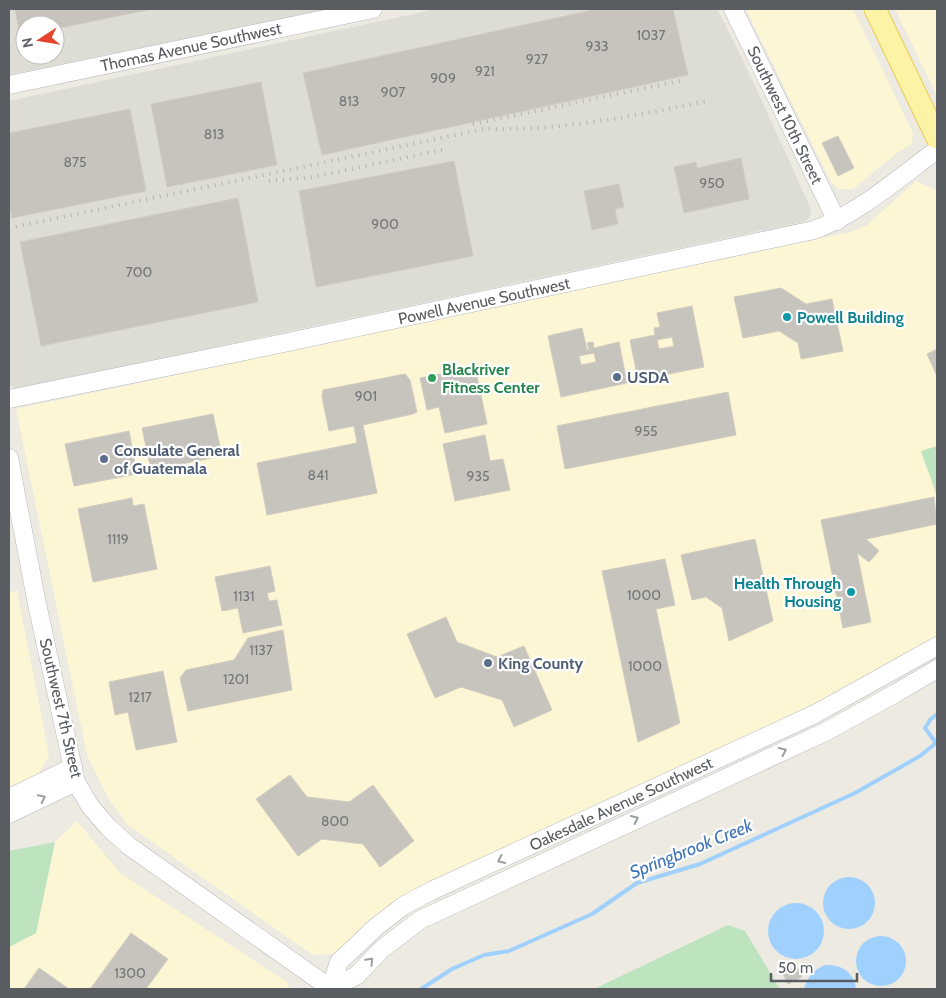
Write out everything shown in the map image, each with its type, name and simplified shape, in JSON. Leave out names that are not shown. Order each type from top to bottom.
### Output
[{"type":"main road","points":[[876,9],[937,138]]},
{"type":"street","name":"Thomas Avenue Southwest","points":[[9,85],[373,9]]},
{"type":"street","name":"Southwest 10th Street","points":[[733,9],[837,221]]},
{"type":"street","name":"Powell Avenue Southwest","points":[[9,399],[775,240],[814,230],[837,221],[860,208],[937,150]]},
{"type":"street","name":"Southwest 7th Street","points":[[9,458],[37,604],[74,774],[90,806],[108,827],[129,846],[330,989]]},
{"type":"street","name":"Oakesdale Avenue Southwest","points":[[330,989],[340,962],[376,927],[403,906],[430,891],[476,872],[815,714],[937,646]]},
{"type":"street","points":[[815,714],[832,718],[916,673],[937,668]]},
{"type":"street","name":"Oakesdale Avenue Southwest","points":[[330,989],[356,976],[382,949],[420,920],[827,731],[937,668]]},
{"type":"street","points":[[9,798],[74,774]]},
{"type":"street","points":[[9,814],[74,774]]},
{"type":"street","points":[[506,879],[520,864],[605,824],[623,802]]},
{"type":"shaded area","points":[[9,9],[329,9],[65,63],[65,15],[15,15],[15,65],[57,65],[9,75]]},
{"type":"shaded area","points":[[437,9],[717,9],[750,75],[811,209],[810,217],[806,221],[19,389],[9,386],[9,101]]},
{"type":"shaded area","points":[[746,9],[853,9],[913,133],[912,144],[897,153],[853,189],[839,189],[831,182]]},
{"type":"shaded area","points":[[895,9],[937,9],[937,96]]},
{"type":"shaded area","points":[[916,181],[937,191],[937,446],[921,452],[937,496],[937,635],[876,679],[419,890],[333,954],[314,955],[301,947],[128,825],[108,798],[87,755],[16,409],[851,232],[867,225]]},
{"type":"shaded area","points":[[17,591],[49,755],[36,779],[9,792],[9,592]]},
{"type":"shaded area","points":[[77,821],[120,873],[287,982],[290,989],[9,989],[9,947],[36,933],[55,842]]},
{"type":"green space","points":[[937,446],[937,496],[921,451]]},
{"type":"green space","points":[[55,842],[36,933],[9,947],[9,851]]},
{"type":"green space","points":[[728,925],[745,931],[780,989],[594,989]]},
{"type":"water","points":[[844,877],[854,877],[868,884],[875,898],[875,908],[868,922],[854,929],[844,929],[834,925],[827,918],[823,908],[823,898],[827,888],[834,881]]},
{"type":"water","points":[[796,903],[811,908],[819,916],[824,931],[819,946],[811,954],[796,959],[781,954],[773,946],[768,931],[773,916],[781,908]]},
{"type":"water","points":[[886,936],[899,943],[905,951],[905,971],[899,979],[891,985],[876,986],[863,979],[857,971],[856,956],[863,943],[871,937]]},
{"type":"water","points":[[825,965],[836,966],[846,970],[853,978],[856,989],[804,989],[811,974]]},
{"type":"building","points":[[15,9],[152,9],[65,27],[65,15],[16,15]]},
{"type":"building","points":[[597,9],[673,9],[688,75],[322,155],[303,73]]},
{"type":"building","points":[[261,82],[277,165],[167,187],[151,104]]},
{"type":"building","points":[[130,109],[146,191],[12,218],[9,201],[9,133]]},
{"type":"building","points":[[838,136],[854,168],[838,176],[822,143]]},
{"type":"building","points":[[741,158],[749,199],[684,213],[674,167],[696,162],[697,168]]},
{"type":"building","points":[[454,161],[473,256],[316,287],[299,191]]},
{"type":"building","points":[[619,184],[624,207],[615,209],[618,224],[592,230],[584,191]]},
{"type":"building","points":[[238,198],[258,302],[41,346],[20,242]]},
{"type":"building","name":"Powell Building","points":[[781,288],[806,304],[832,299],[843,351],[801,359],[798,343],[779,331],[743,338],[734,297]]},
{"type":"building","points":[[692,306],[704,367],[638,380],[630,340],[655,335],[654,328],[660,327],[657,313]],"holes":[[[672,337],[674,346],[659,349],[657,340]]]},
{"type":"building","points":[[582,328],[587,350],[589,350],[587,343],[593,342],[594,348],[619,342],[627,383],[561,397],[548,336]],"holes":[[[594,353],[596,362],[581,365],[579,356]]]},
{"type":"building","points":[[937,349],[937,376],[927,354]]},
{"type":"building","points":[[475,367],[487,424],[445,433],[439,407],[427,410],[420,378]]},
{"type":"building","points":[[405,374],[410,380],[417,412],[363,425],[377,493],[267,515],[257,463],[357,443],[354,426],[329,431],[322,397],[323,390]]},
{"type":"building","points":[[728,392],[736,435],[565,469],[557,426]]},
{"type":"building","points":[[213,414],[222,456],[151,470],[142,428]]},
{"type":"building","points":[[129,431],[137,474],[74,486],[65,444]]},
{"type":"building","points":[[485,435],[490,461],[503,459],[510,490],[455,501],[443,444]]},
{"type":"building","name":"Health Through Housing","points":[[934,497],[937,524],[866,539],[879,551],[869,562],[857,553],[871,622],[843,628],[821,520]]},
{"type":"building","points":[[132,498],[133,506],[144,504],[157,569],[93,582],[78,509]]},
{"type":"building","points":[[755,539],[773,621],[729,641],[722,608],[706,597],[692,600],[681,555]]},
{"type":"building","points":[[665,559],[675,605],[656,609],[680,723],[638,742],[602,571]]},
{"type":"building","points":[[270,566],[275,591],[267,593],[269,601],[277,600],[282,625],[243,633],[238,608],[222,611],[215,577]]},
{"type":"building","points":[[446,617],[457,642],[497,657],[524,646],[552,710],[514,727],[502,700],[461,687],[435,698],[407,634]]},
{"type":"building","points":[[283,630],[292,690],[188,711],[180,678],[186,670],[234,660],[248,638]]},
{"type":"building","points":[[163,671],[177,742],[136,750],[128,712],[115,715],[109,682]]},
{"type":"building","points":[[290,775],[307,797],[349,802],[373,785],[414,841],[380,867],[363,844],[322,839],[298,856],[256,799]]},
{"type":"building","points":[[131,933],[168,959],[146,989],[85,989],[91,988]]},
{"type":"building","points":[[797,966],[802,977],[788,984],[783,974]]},
{"type":"building","points":[[39,968],[69,989],[24,989]]},
{"type":"waterway","name":"Springbrook Creek","points":[[421,989],[452,969],[484,955],[509,951],[592,914],[637,883],[700,864],[855,793],[920,756],[936,743],[925,728],[937,714]]},
{"type":"railway","points":[[473,124],[684,80]]},
{"type":"railway","points":[[9,228],[484,129],[541,128],[569,125],[625,117],[708,101]]},
{"type":"railway","points":[[269,181],[313,177],[446,149]]},
{"type":"place","name":"Powell Building","points":[[787,317]]},
{"type":"place","name":"USDA","points":[[617,377]]},
{"type":"place","name":"Blackriver Fitness Center","points":[[432,378]]},
{"type":"place","name":"Consulate General of Guatemala","points":[[104,459]]},
{"type":"place","name":"Health Through Housing","points":[[851,592]]},
{"type":"place","name":"King County","points":[[488,663]]}]
